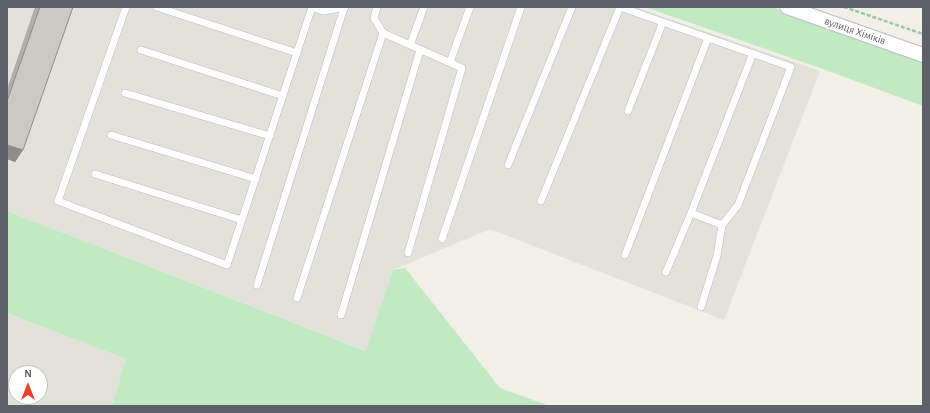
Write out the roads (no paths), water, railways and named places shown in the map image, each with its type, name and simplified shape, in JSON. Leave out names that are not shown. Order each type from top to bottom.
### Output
[{"type":"street","name":"вулиця Хіміків","points":[[788,7],[808,10],[923,55]]},
{"type":"lane","points":[[126,7],[58,201],[227,266],[312,7],[323,11],[344,7],[257,285]]},
{"type":"lane","points":[[157,7],[297,53]]},
{"type":"lane","points":[[377,7],[374,18],[383,33],[462,68],[408,253]]},
{"type":"lane","points":[[410,45],[424,7]]},
{"type":"lane","points":[[450,62],[470,7]]},
{"type":"lane","points":[[442,239],[521,7]]},
{"type":"lane","points":[[508,165],[572,7]]},
{"type":"lane","points":[[541,201],[620,7],[791,67],[738,205],[722,226],[717,256],[701,307]]},
{"type":"lane","points":[[628,111],[663,22]]},
{"type":"lane","points":[[298,298],[383,33]]},
{"type":"lane","points":[[625,255],[708,38]]},
{"type":"lane","points":[[141,50],[283,96]]},
{"type":"lane","points":[[342,315],[420,50]]},
{"type":"lane","points":[[666,272],[692,213],[753,53]]},
{"type":"lane","points":[[125,93],[270,136]]},
{"type":"lane","points":[[111,134],[256,179]]},
{"type":"lane","points":[[95,174],[242,220]]},
{"type":"lane","points":[[692,213],[722,226]]}]
